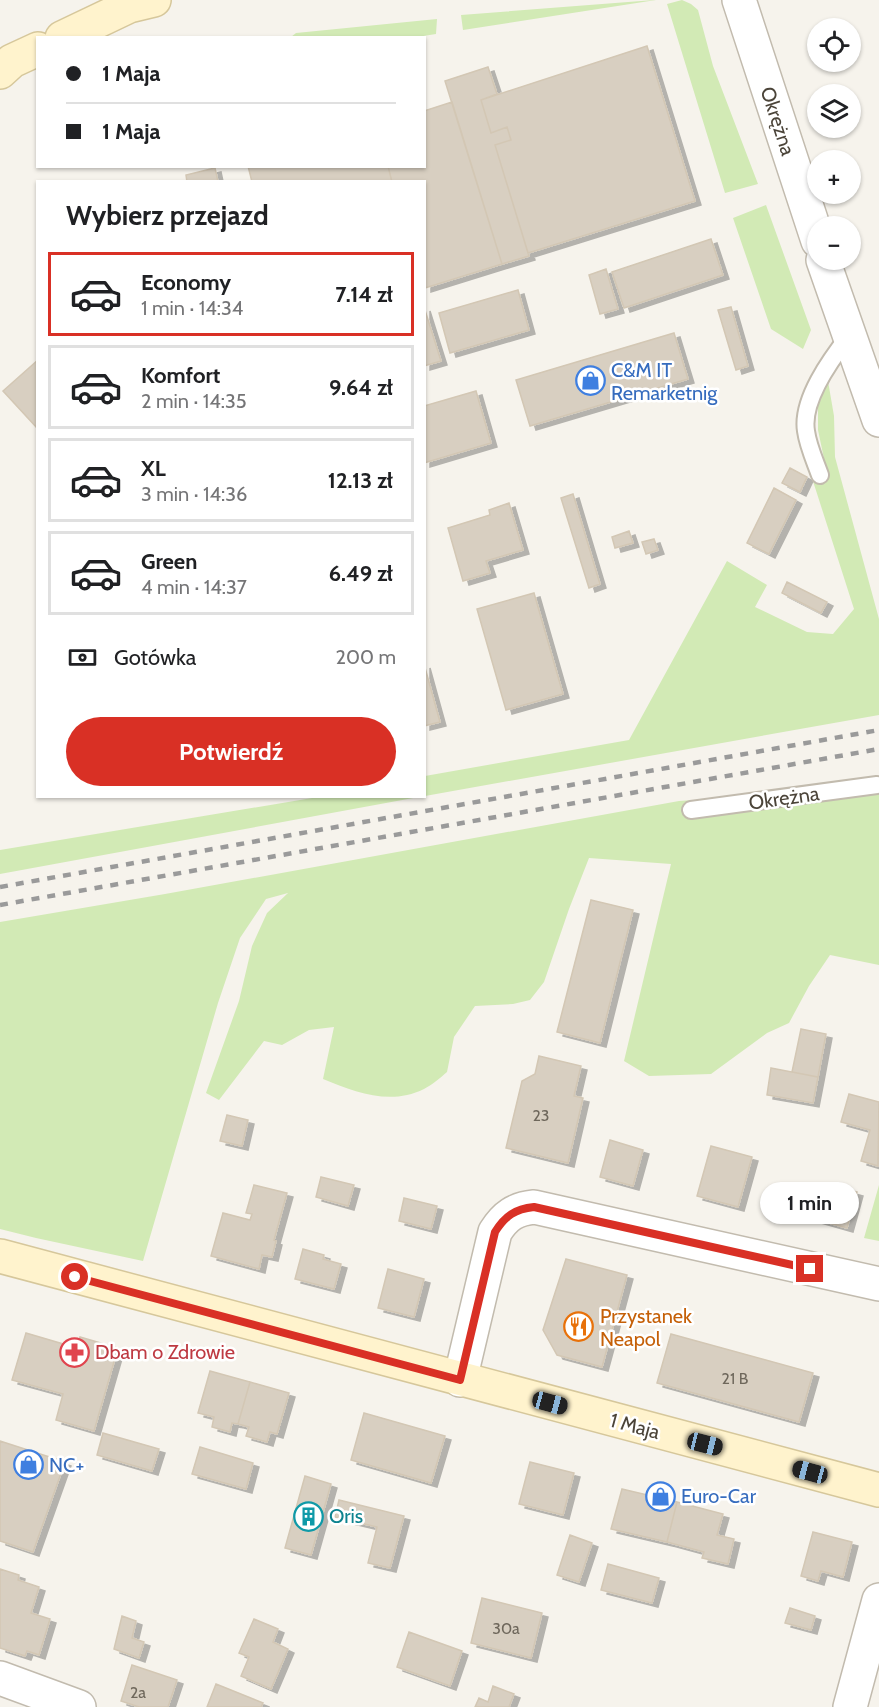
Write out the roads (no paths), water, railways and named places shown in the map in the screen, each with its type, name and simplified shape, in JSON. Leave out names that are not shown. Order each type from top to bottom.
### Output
[{"type":"street","points":[[66,36],[129,6],[154,0]]},
{"type":"street","name":"Okrężna","points":[[739,0],[810,216]]},
{"type":"street","points":[[0,72],[12,61],[36,50]]},
{"type":"street","points":[[827,270],[879,420]]},
{"type":"street","points":[[460,1380],[495,1232],[501,1221],[510,1213],[522,1208],[534,1207],[879,1284]]},
{"type":"street","name":"1 Maja","points":[[0,1256],[879,1490]]},
{"type":"street","points":[[850,1707],[879,1600]]},
{"type":"street","points":[[0,1678],[79,1707]]},
{"type":"lane","points":[[820,475],[806,431],[806,413],[829,361],[849,336]]},
{"type":"lane","name":"Okrężna","points":[[691,810],[877,785]]},
{"type":"railway","points":[[0,887],[879,730]]},
{"type":"railway","points":[[0,905],[879,749]]},
{"type":"place","name":"C&M IT Remarketnig","points":[[590,381]]},
{"type":"place","name":"Przystanek Neapol","points":[[579,1327]]},
{"type":"place","name":"Dbam o Zdrowie","points":[[74,1352]]},
{"type":"place","name":"NC+","points":[[28,1465]]},
{"type":"place","name":"Euro-Car","points":[[660,1496]]},
{"type":"place","name":"Oris","points":[[308,1516]]}]
